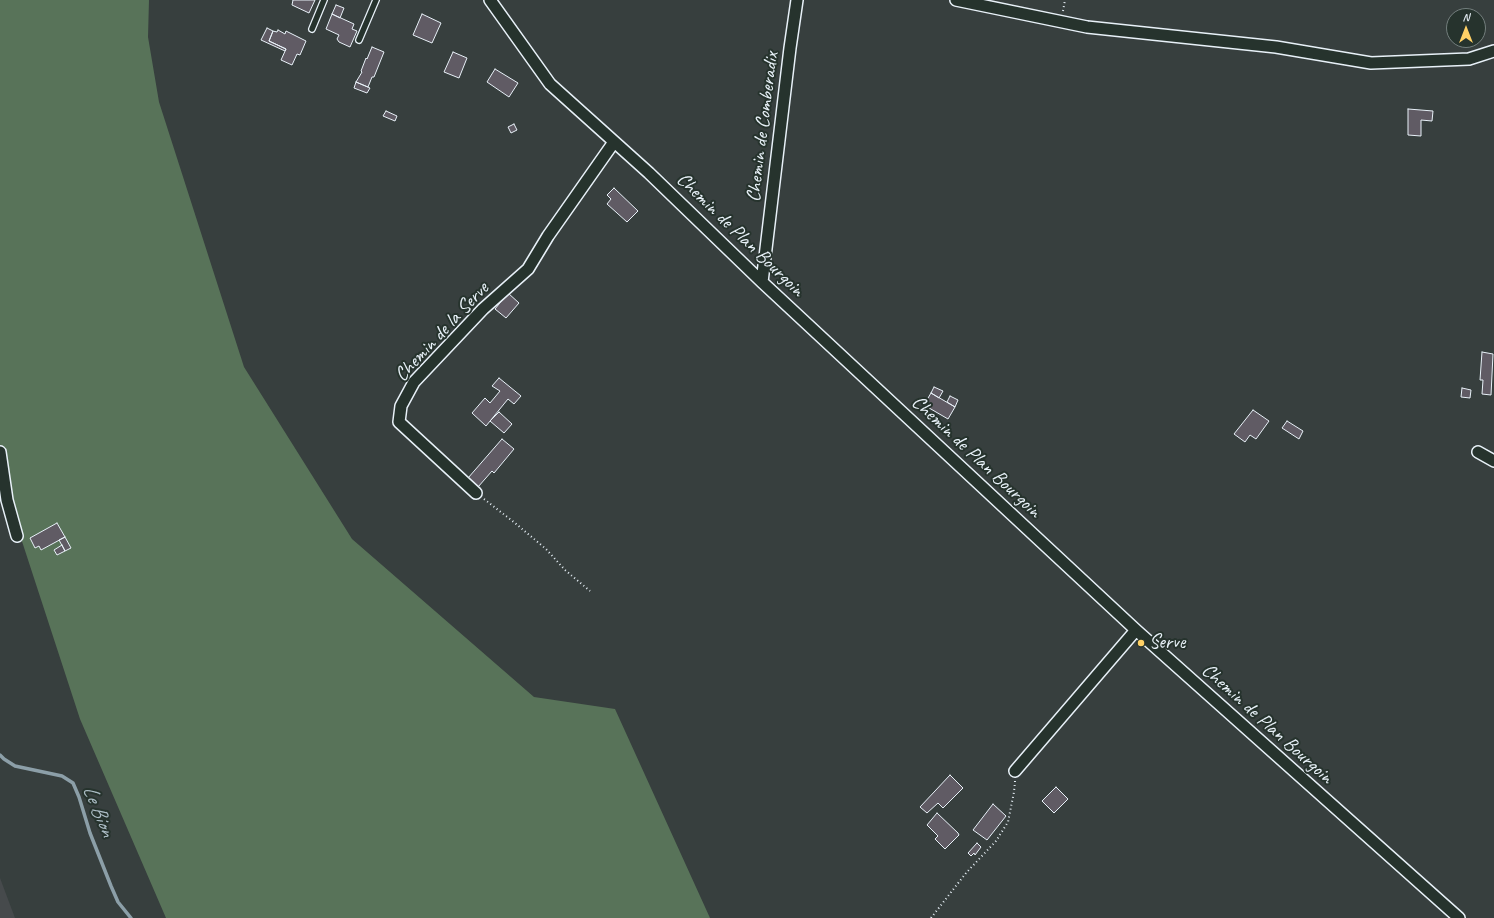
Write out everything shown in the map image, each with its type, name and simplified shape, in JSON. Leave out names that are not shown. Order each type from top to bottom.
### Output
[{"type":"street","name":"Chemin de Plan Bourgoin","points":[[490,0],[550,84],[649,173],[762,282],[1136,630],[1459,918]]},
{"type":"street","name":"Chemin de Comberadix","points":[[762,282],[797,0]]},
{"type":"street","points":[[956,0],[1087,27],[1276,47],[1371,63],[1470,59],[1494,51]]},
{"type":"street","name":"Chemin de la Serve","points":[[476,493],[399,422],[401,406],[414,382],[483,309],[528,269],[548,236],[614,142]]},
{"type":"street","points":[[0,452],[7,500],[17,536]]},
{"type":"street","points":[[1478,452],[1494,461]]},
{"type":"street","points":[[1015,771],[1136,630]]},
{"type":"lane","points":[[312,29],[324,0]]},
{"type":"lane","points":[[359,40],[376,0]]},
{"type":"path","points":[[476,493],[546,549],[565,570],[590,591]]},
{"type":"path","points":[[931,918],[966,873],[996,841],[1008,822],[1014,792],[1015,771]]},
{"type":"shaded area","points":[[0,878],[15,918],[0,918]]},
{"type":"green space","points":[[0,0],[149,0],[148,37],[159,102],[244,367],[352,539],[534,697],[615,709],[710,918],[166,918],[80,719],[0,474]]},
{"type":"building","points":[[293,0],[315,0],[309,13],[292,5]]},
{"type":"building","points":[[336,5],[344,8],[340,18],[332,14]]},
{"type":"building","points":[[332,14],[354,24],[352,29],[357,31],[350,47],[339,42],[337,39],[339,35],[326,29]]},
{"type":"building","points":[[422,14],[441,23],[432,43],[413,35]]},
{"type":"building","points":[[267,28],[273,31],[269,41],[286,49],[285,51],[261,40]]},
{"type":"building","points":[[278,30],[285,34],[286,31],[306,41],[300,55],[297,54],[292,65],[281,60],[286,49],[269,41],[273,31],[277,32]]},
{"type":"building","points":[[372,47],[384,52],[374,77],[372,77],[368,87],[356,82],[362,72],[361,71],[366,58],[367,59]]},
{"type":"building","points":[[453,52],[467,58],[459,78],[444,72]]},
{"type":"building","points":[[495,69],[518,83],[509,97],[487,82]]},
{"type":"building","points":[[356,82],[370,88],[367,93],[354,88]]},
{"type":"building","points":[[1408,109],[1433,111],[1432,121],[1421,120],[1421,136],[1408,135]]},
{"type":"building","points":[[386,111],[397,116],[395,121],[383,116]]},
{"type":"building","points":[[514,124],[517,130],[511,133],[508,127]]},
{"type":"building","points":[[614,188],[638,211],[627,222],[607,204],[611,199],[607,195]]},
{"type":"building","points":[[508,293],[519,303],[506,318],[495,309]]},
{"type":"building","points":[[1482,352],[1493,354],[1491,395],[1482,394],[1483,380],[1480,380]]},
{"type":"building","points":[[499,378],[521,396],[514,404],[508,399],[486,426],[472,413],[485,398],[490,403],[500,391],[492,386]]},
{"type":"building","points":[[934,387],[943,391],[939,398],[931,393]]},
{"type":"building","points":[[1462,388],[1471,390],[1470,398],[1461,397]]},
{"type":"building","points":[[931,393],[955,407],[948,419],[924,405]]},
{"type":"building","points":[[950,396],[958,400],[955,407],[947,402]]},
{"type":"building","points":[[1253,410],[1269,421],[1256,439],[1250,435],[1245,442],[1234,434]]},
{"type":"building","points":[[499,412],[512,424],[504,433],[490,421]]},
{"type":"building","points":[[1287,421],[1303,431],[1299,439],[1282,428]]},
{"type":"building","points":[[502,439],[514,449],[494,473],[492,471],[478,487],[468,478]]},
{"type":"building","points":[[57,523],[65,537],[41,550],[39,546],[35,548],[30,538]]},
{"type":"building","points":[[65,537],[71,548],[65,551],[59,540]]},
{"type":"building","points":[[62,545],[65,551],[57,555],[54,550]]},
{"type":"building","points":[[950,775],[963,788],[943,808],[938,803],[927,813],[920,807]]},
{"type":"building","points":[[1056,787],[1068,799],[1054,813],[1042,801]]},
{"type":"building","points":[[993,804],[1006,816],[987,840],[973,830]]},
{"type":"building","points":[[937,813],[959,835],[945,849],[935,839],[938,836],[927,825]]},
{"type":"building","points":[[977,843],[981,847],[975,855],[974,853],[971,856],[968,853]]},
{"type":"waterway","name":"Le Bion","points":[[0,755],[15,766],[62,776],[73,783],[90,833],[111,886],[118,902],[131,918]]},
{"type":"place","name":"Serve","points":[[1141,643]]}]
